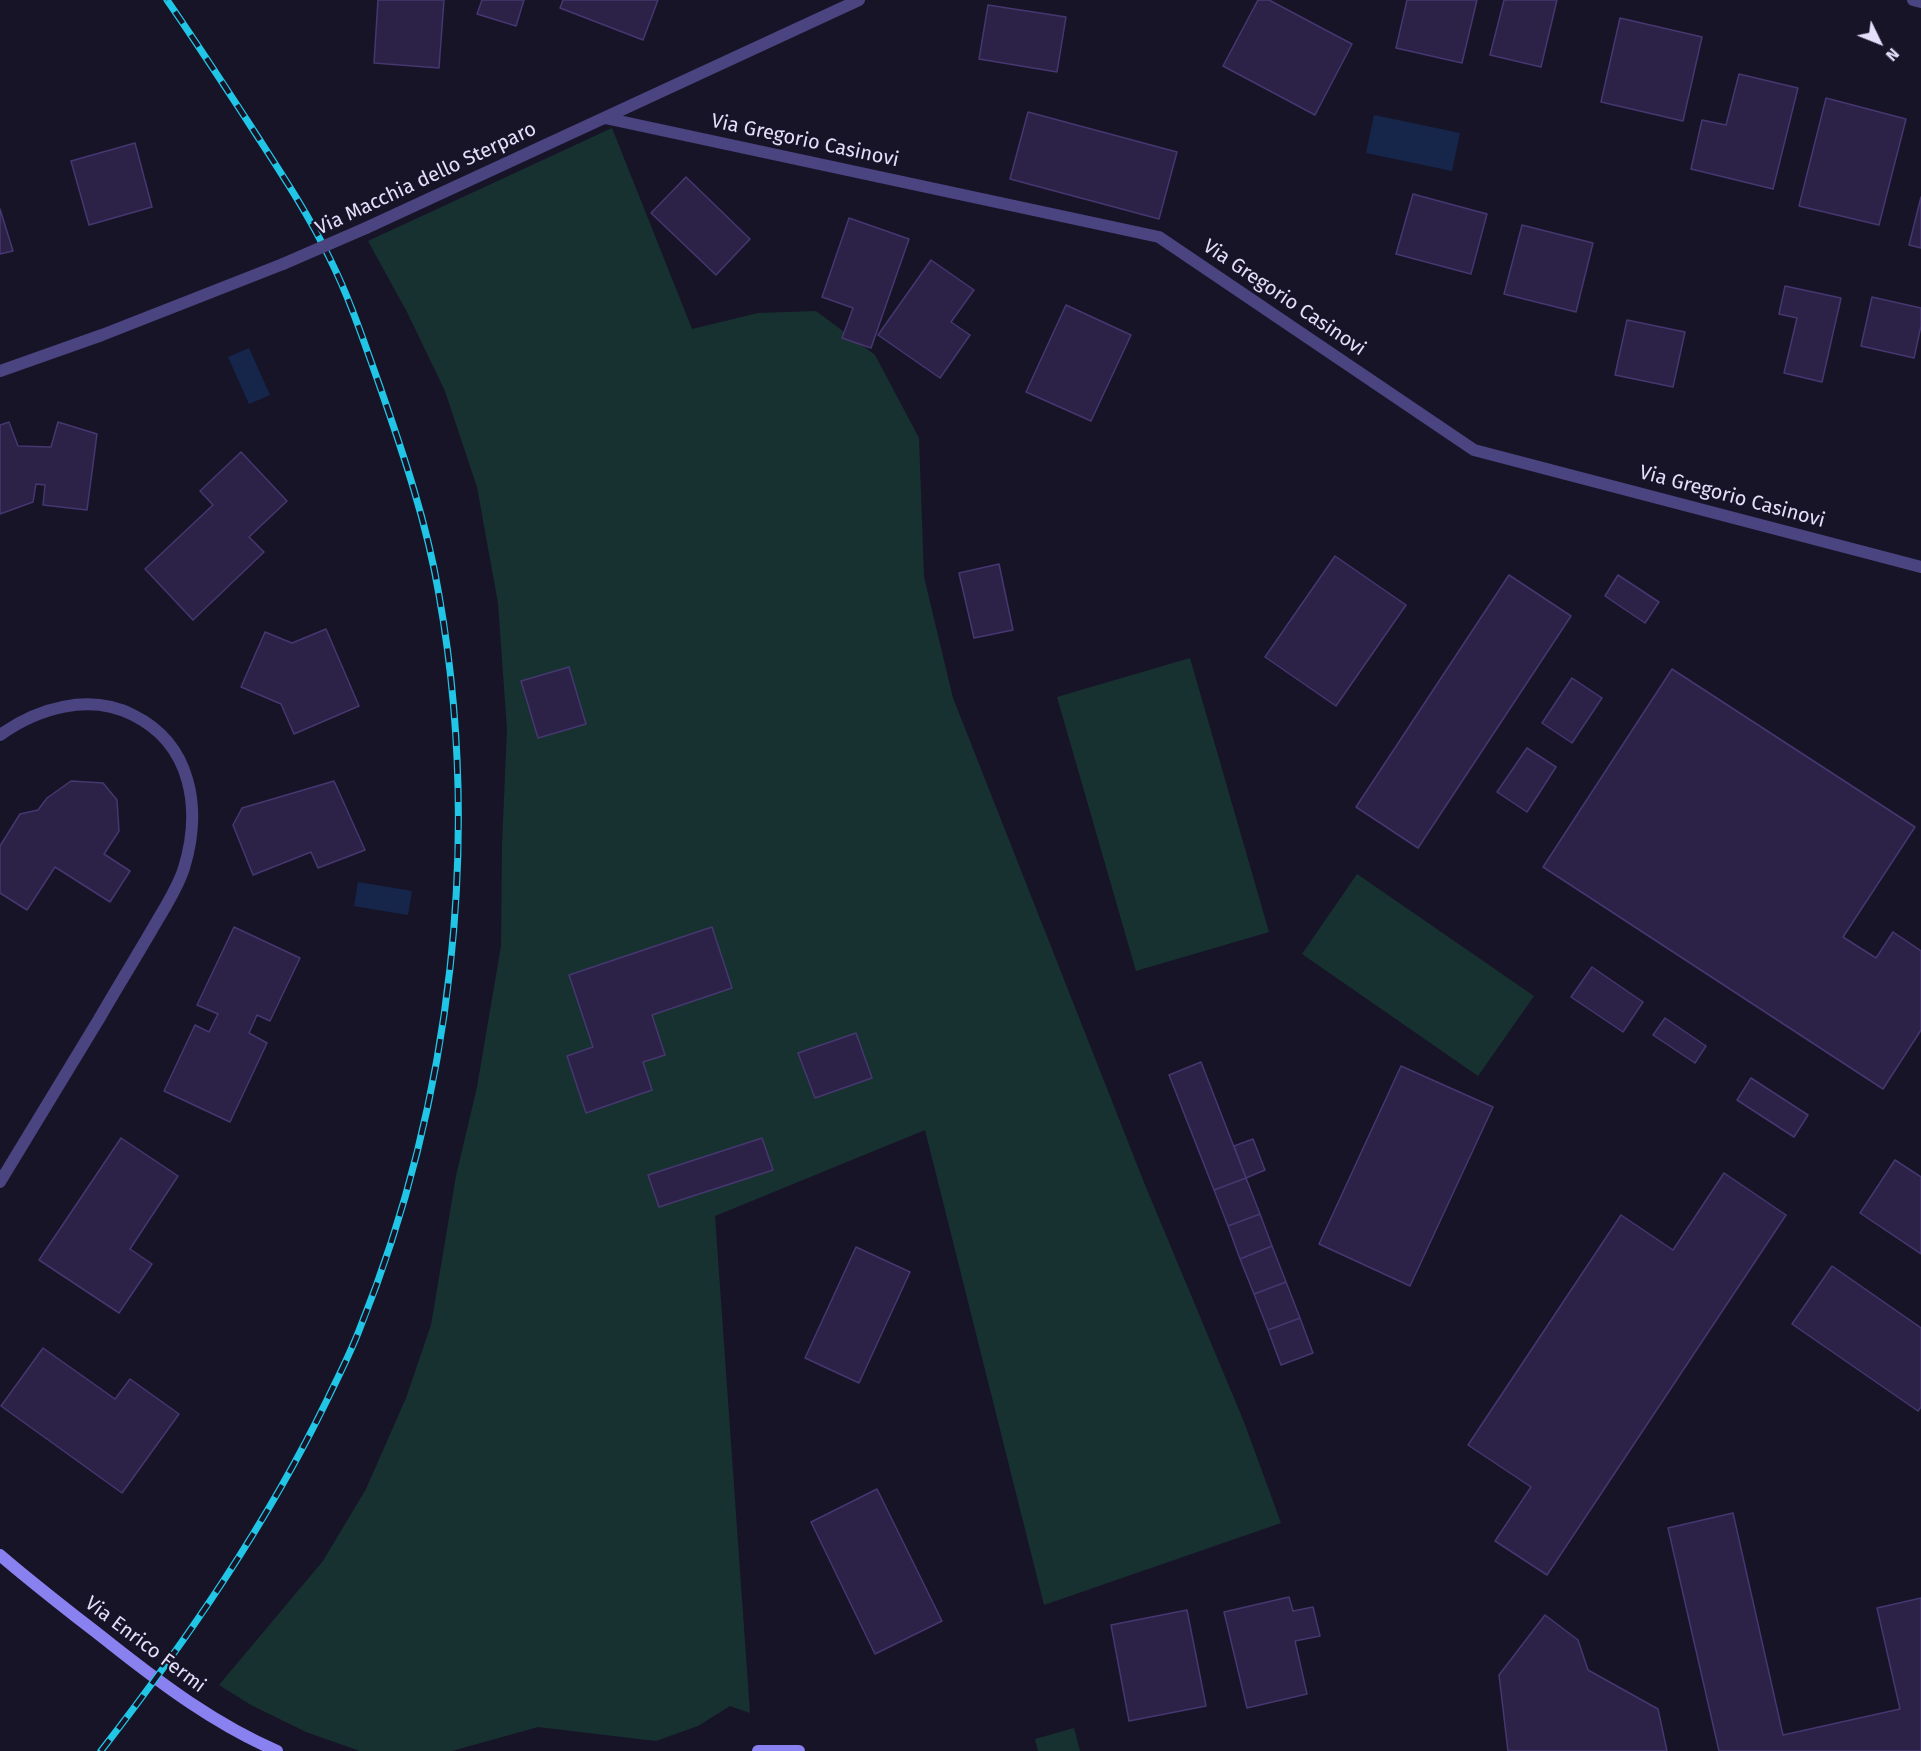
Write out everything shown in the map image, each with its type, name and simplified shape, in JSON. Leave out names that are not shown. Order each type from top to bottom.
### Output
[{"type":"street","name":"Via Macchia dello Sterparo","points":[[0,371],[91,339],[283,264],[366,228],[859,0]]},
{"type":"street","points":[[1913,0],[1921,2]]},
{"type":"street","name":"Via Gregorio Casinovi","points":[[605,118],[1159,237],[1474,450],[1921,567]]},
{"type":"street","points":[[0,735],[30,716],[63,706],[94,705],[121,710],[133,715],[149,724],[174,749],[189,783],[193,818],[184,868],[174,890],[0,1182]]},
{"type":"street","name":"Via Enrico Fermi","points":[[0,1555],[55,1601],[192,1706],[239,1733],[277,1751]]},
{"type":"street","points":[[758,1751],[799,1751]]},
{"type":"green space","points":[[612,128],[692,329],[758,313],[816,311],[875,355],[919,438],[924,577],[953,698],[1145,1185],[1244,1422],[1281,1523],[1044,1605],[925,1130],[715,1216],[750,1713],[730,1706],[698,1726],[656,1741],[538,1727],[452,1751],[360,1751],[306,1732],[251,1705],[219,1685],[323,1561],[366,1489],[406,1398],[431,1325],[456,1176],[477,1087],[501,946],[507,729],[498,603],[477,487],[445,391],[407,312],[368,241]]},
{"type":"green space","points":[[1190,658],[1269,932],[1136,971],[1057,697]]},
{"type":"green space","points":[[1357,874],[1534,996],[1478,1076],[1302,954]]},
{"type":"green space","points":[[1074,1728],[1080,1751],[1038,1751],[1035,1739]]},
{"type":"water","points":[[1374,115],[1460,133],[1452,171],[1366,153]]},
{"type":"water","points":[[249,348],[270,395],[249,404],[228,357]]},
{"type":"water","points":[[358,882],[412,891],[408,915],[354,906]]},
{"type":"building","points":[[378,0],[444,0],[439,68],[374,63]]},
{"type":"building","points":[[482,0],[524,0],[516,26],[477,14]]},
{"type":"building","points":[[563,0],[658,0],[643,40],[560,8]]},
{"type":"building","points":[[1258,0],[1269,0],[1352,44],[1315,115],[1223,66]]},
{"type":"building","points":[[1407,0],[1477,0],[1462,63],[1396,48]]},
{"type":"building","points":[[1504,0],[1557,0],[1541,67],[1490,55]]},
{"type":"building","points":[[988,5],[1066,17],[1057,72],[979,59]]},
{"type":"building","points":[[1620,18],[1702,37],[1683,121],[1601,102]]},
{"type":"building","points":[[1739,74],[1798,88],[1773,189],[1691,169],[1702,120],[1726,125]]},
{"type":"building","points":[[1826,98],[1906,119],[1879,225],[1799,206]]},
{"type":"building","points":[[1028,112],[1177,152],[1159,219],[1010,179]]},
{"type":"building","points":[[135,143],[152,207],[89,225],[71,161]]},
{"type":"building","points":[[686,177],[750,239],[716,275],[651,213]]},
{"type":"building","points":[[1413,194],[1487,214],[1471,274],[1396,254]]},
{"type":"building","points":[[1921,197],[1921,248],[1909,245]]},
{"type":"building","points":[[0,209],[13,251],[0,254]]},
{"type":"building","points":[[849,218],[909,239],[871,348],[842,338],[853,308],[822,297]]},
{"type":"building","points":[[1522,225],[1593,243],[1576,312],[1504,294]]},
{"type":"building","points":[[931,260],[974,290],[951,322],[970,335],[940,378],[878,335]]},
{"type":"building","points":[[1785,286],[1841,298],[1822,382],[1784,373],[1797,318],[1779,314]]},
{"type":"building","points":[[1872,297],[1921,308],[1921,326],[1914,358],[1861,346]]},
{"type":"building","points":[[1066,305],[1131,335],[1091,421],[1026,392]]},
{"type":"building","points":[[1627,320],[1685,332],[1673,387],[1615,375]]},
{"type":"building","points":[[9,422],[18,446],[51,447],[58,422],[97,434],[87,510],[43,505],[45,485],[36,484],[33,502],[0,514],[0,425]]},
{"type":"building","points":[[241,452],[287,501],[249,537],[264,552],[193,620],[145,569],[213,505],[200,491]]},
{"type":"building","points":[[1335,556],[1406,605],[1336,706],[1265,657]]},
{"type":"building","points":[[999,564],[1013,630],[974,638],[959,573]]},
{"type":"building","points":[[1509,575],[1571,616],[1418,848],[1356,807]]},
{"type":"building","points":[[1618,575],[1659,602],[1645,623],[1605,596]]},
{"type":"building","points":[[326,629],[359,706],[294,734],[281,704],[241,687],[265,632],[292,643]]},
{"type":"building","points":[[569,667],[586,724],[538,738],[521,681]]},
{"type":"building","points":[[1672,669],[1915,827],[1843,937],[1876,958],[1893,932],[1921,951],[1921,1030],[1883,1089],[1543,867]]},
{"type":"building","points":[[1572,678],[1602,698],[1572,743],[1542,723]]},
{"type":"building","points":[[1527,748],[1556,767],[1527,812],[1497,792]]},
{"type":"building","points":[[71,781],[103,783],[117,800],[119,831],[104,854],[130,871],[110,902],[55,867],[27,910],[0,893],[0,846],[20,814],[38,810],[47,798]]},
{"type":"building","points":[[334,781],[365,850],[318,868],[311,852],[253,875],[233,825],[242,808]]},
{"type":"building","points":[[234,927],[300,958],[270,1021],[257,1015],[249,1033],[267,1043],[230,1122],[164,1091],[195,1025],[209,1032],[218,1014],[197,1005]]},
{"type":"building","points":[[712,927],[732,988],[652,1015],[665,1055],[643,1062],[652,1090],[586,1113],[567,1056],[593,1047],[569,975]]},
{"type":"building","points":[[1592,967],[1643,1002],[1623,1032],[1571,997]]},
{"type":"building","points":[[1665,1018],[1706,1046],[1695,1063],[1653,1035]]},
{"type":"building","points":[[856,1033],[872,1078],[815,1098],[798,1053]]},
{"type":"building","points":[[1201,1062],[1246,1178],[1214,1190],[1169,1075]]},
{"type":"building","points":[[1401,1066],[1493,1107],[1410,1286],[1319,1244]]},
{"type":"building","points":[[1751,1078],[1808,1115],[1794,1137],[1737,1100]]},
{"type":"building","points":[[121,1138],[178,1176],[130,1249],[152,1264],[119,1313],[39,1260]]},
{"type":"building","points":[[762,1138],[773,1170],[659,1207],[648,1175]]},
{"type":"building","points":[[1253,1139],[1265,1170],[1246,1178],[1234,1146]]},
{"type":"building","points":[[1895,1160],[1921,1177],[1921,1254],[1860,1213]]},
{"type":"building","points":[[1724,1173],[1786,1215],[1547,1575],[1495,1541],[1531,1487],[1468,1445],[1621,1215],[1673,1250]]},
{"type":"building","points":[[1246,1178],[1260,1214],[1228,1226],[1214,1190]]},
{"type":"building","points":[[1260,1214],[1272,1246],[1240,1259],[1228,1226]]},
{"type":"building","points":[[1272,1246],[1286,1282],[1254,1294],[1240,1259]]},
{"type":"building","points":[[856,1247],[910,1272],[859,1383],[805,1358]]},
{"type":"building","points":[[1832,1266],[1921,1328],[1921,1407],[1918,1411],[1792,1324]]},
{"type":"building","points":[[1286,1282],[1300,1318],[1268,1330],[1254,1294]]},
{"type":"building","points":[[1300,1318],[1313,1353],[1281,1365],[1268,1330]]},
{"type":"building","points":[[43,1348],[115,1399],[130,1379],[179,1414],[122,1493],[1,1406]]},
{"type":"building","points":[[877,1489],[942,1621],[875,1654],[811,1522]]},
{"type":"building","points":[[1733,1513],[1783,1735],[1900,1709],[1877,1608],[1921,1598],[1921,1751],[1719,1751],[1668,1528]]},
{"type":"building","points":[[1289,1597],[1293,1611],[1313,1607],[1320,1636],[1295,1641],[1307,1694],[1247,1708],[1224,1612]]},
{"type":"building","points":[[1187,1610],[1206,1706],[1129,1721],[1111,1625]]},
{"type":"building","points":[[1545,1615],[1578,1640],[1588,1670],[1658,1709],[1667,1751],[1508,1751],[1499,1675]]},
{"type":"railway","points":[[101,1751],[195,1624],[252,1536],[304,1445],[356,1337],[392,1241],[417,1151],[437,1060],[450,967],[457,874],[458,780],[452,687],[434,568],[414,488],[397,436],[350,305],[321,242],[283,176],[167,0]]}]
